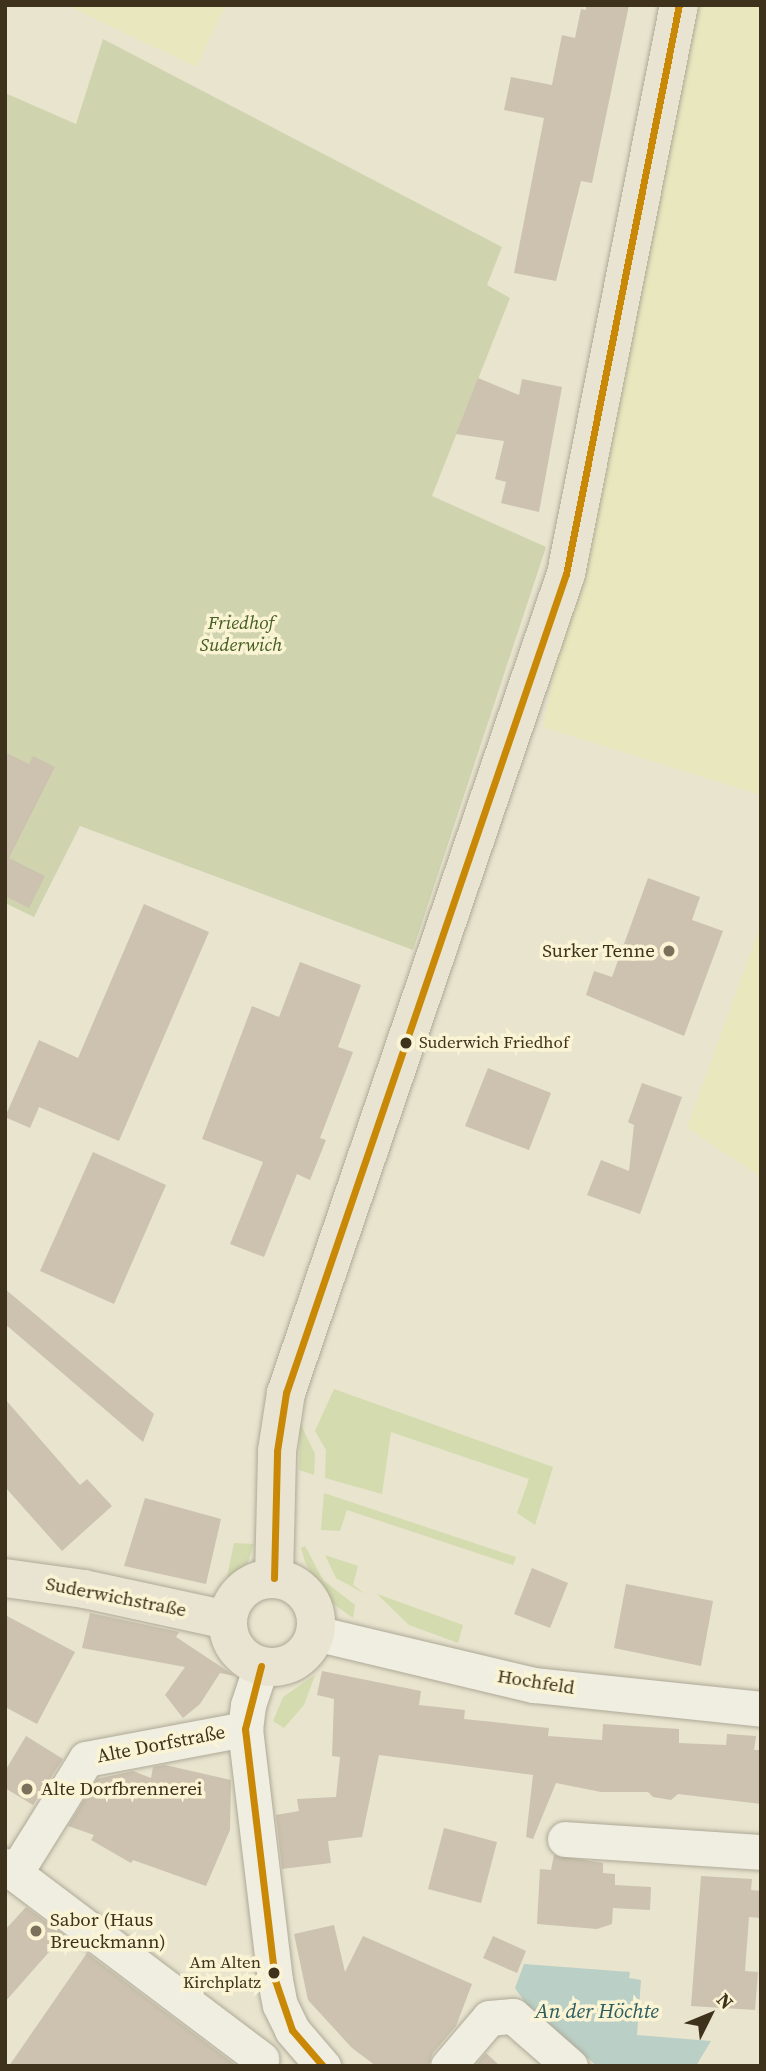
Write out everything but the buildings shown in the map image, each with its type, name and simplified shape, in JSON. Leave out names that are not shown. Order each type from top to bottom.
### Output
[{"type":"main road","points":[[274,1578],[277,1451],[286,1393],[566,574],[680,5]]},
{"type":"main road","name":"Suderwichstraße","points":[[7,1575],[227,1620]]},
{"type":"main road","points":[[274,1578],[298,1587],[307,1596],[314,1607],[315,1633],[295,1661],[261,1666],[240,1654],[228,1633],[227,1620],[242,1590],[274,1578]]},
{"type":"street","name":"Hochfeld","points":[[315,1633],[534,1685],[761,1709]]},
{"type":"street","points":[[261,1666],[248,1705],[245,1729],[275,1980],[280,2005],[292,2030],[323,2066]]},
{"type":"street","name":"Alte Dorfstraße","points":[[10,1870],[86,1759],[245,1729]]},
{"type":"street","points":[[565,1839],[761,1852]]},
{"type":"street","points":[[10,1870],[259,2062],[292,2030]]},
{"type":"street","points":[[448,2066],[489,2018],[513,2016],[570,2066]]},
{"type":"shaded area","points":[[66,5],[226,5],[196,67]]},
{"type":"shaded area","points":[[688,5],[761,5],[761,795],[543,727]]},
{"type":"shaded area","points":[[761,924],[761,1177],[687,1128]]},
{"type":"green space","name":"Friedhof Suderwich","points":[[103,39],[502,247],[487,285],[510,298],[432,496],[546,547],[413,950],[80,826],[34,917],[5,903],[5,93],[76,124]]},
{"type":"green space","points":[[334,1389],[553,1467],[535,1525],[517,1513],[529,1479],[391,1432],[382,1494],[325,1478],[326,1450],[315,1431]]},
{"type":"green space","points":[[300,1423],[315,1454],[314,1475],[299,1470]]},
{"type":"green space","points":[[324,1493],[516,1557],[513,1565],[347,1510],[340,1531],[321,1530]]},
{"type":"green space","points":[[234,1543],[254,1544],[246,1568],[225,1586]]},
{"type":"green space","points":[[305,1546],[323,1580],[355,1605],[353,1618],[325,1598],[305,1562],[301,1548]]},
{"type":"green space","points":[[325,1555],[358,1566],[353,1585],[365,1594],[336,1578]]},
{"type":"green space","points":[[377,1594],[463,1625],[458,1643],[409,1625]]},
{"type":"green space","points":[[315,1675],[304,1705],[284,1728],[273,1721],[283,1697]]},
{"type":"water","name":"An der Höchte","points":[[524,1964],[630,1972],[629,1978],[641,1980],[637,2035],[711,2041],[696,2066],[597,2066],[529,2008],[515,1988]]},
{"type":"transit line","points":[[274,1578],[277,1451],[286,1393],[566,574],[679,5]]},
{"type":"transit line","points":[[261,1666],[245,1729],[275,1980],[292,2030],[323,2066]]},
{"type":"place","name":"Surker Tenne","points":[[669,951]]},
{"type":"place","name":"Suderwich Friedhof","points":[[406,1043]]},
{"type":"place","name":"Alte Dorfbrennerei","points":[[27,1789]]},
{"type":"place","name":"Sabor (Haus Breuckmann)","points":[[36,1931]]},
{"type":"place","name":"Am Alten Kirchplatz","points":[[274,1973]]}]
